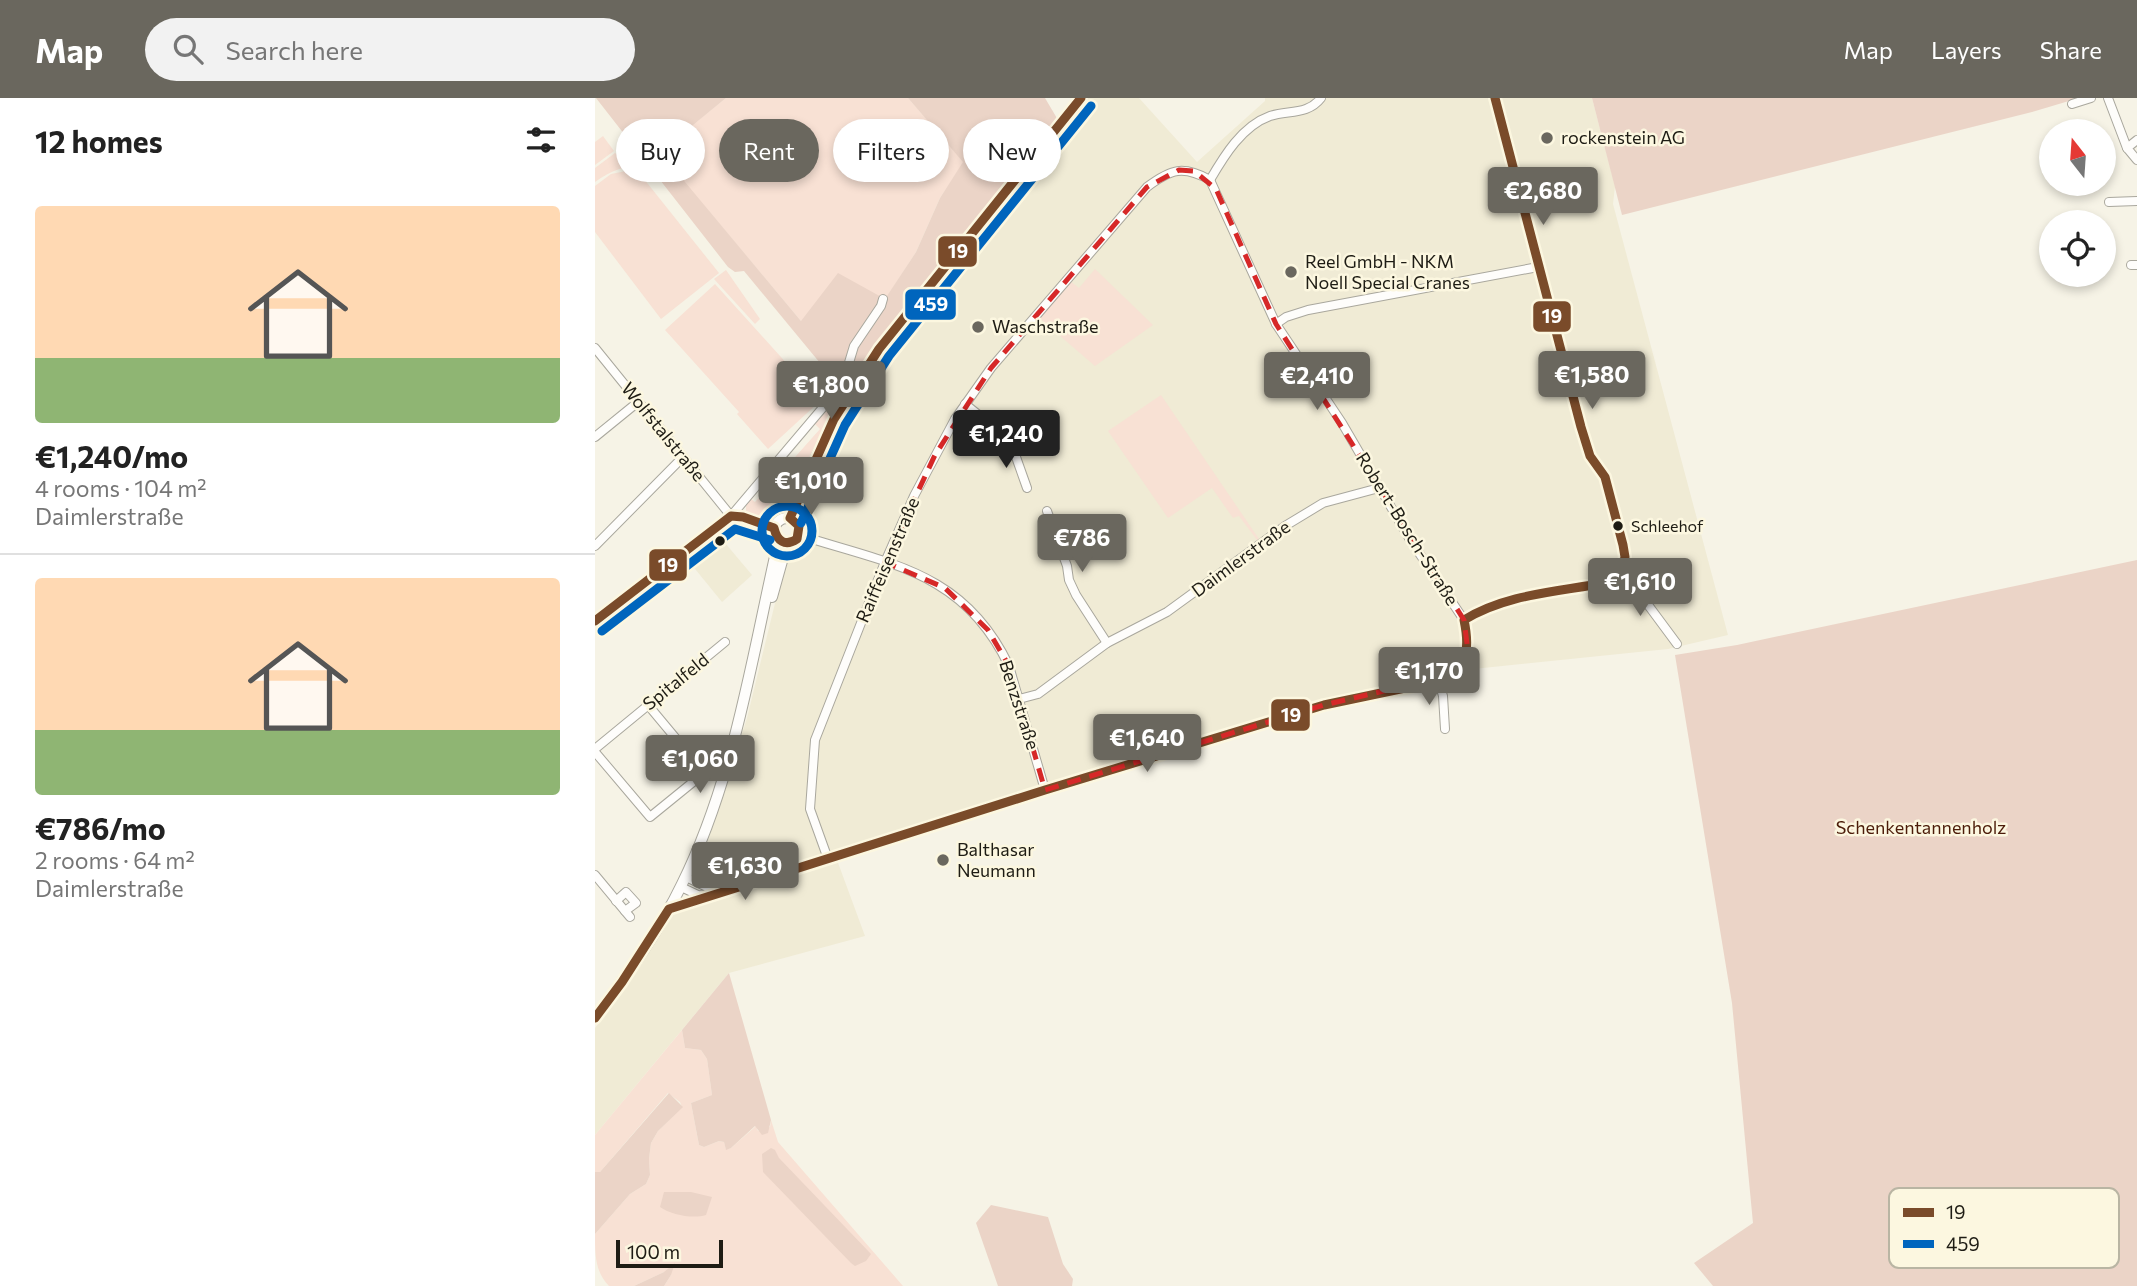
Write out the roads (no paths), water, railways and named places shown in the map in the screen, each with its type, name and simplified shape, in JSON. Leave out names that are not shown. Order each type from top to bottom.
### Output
[{"type":"street","points":[[790,519],[819,449],[851,391],[879,349],[1081,98]]},
{"type":"street","points":[[1210,180],[1226,153],[1257,123],[1270,116],[1307,110],[1321,98]]},
{"type":"street","points":[[669,909],[1324,705],[1439,682],[1456,674],[1465,661],[1468,651],[1464,620],[1474,612],[1532,595],[1590,587],[1609,582],[1619,575],[1625,557],[1605,477],[1591,456],[1581,428],[1495,98]]},
{"type":"street","points":[[2072,104],[2091,98]]},
{"type":"street","points":[[2108,98],[2127,148],[2137,160]]},
{"type":"street","points":[[2127,148],[2137,140]]},
{"type":"street","name":"Raiffeisenstraße","points":[[828,859],[810,809],[815,740],[885,562],[935,455],[965,404],[1008,348],[1147,187],[1163,175],[1179,170],[1194,171],[1210,180]]},
{"type":"street","name":"Robert-Bosch-Straße","points":[[1210,180],[1276,324],[1342,423],[1409,538],[1464,620]]},
{"type":"street","points":[[2109,202],[2137,201]]},
{"type":"street","points":[[1276,324],[1286,317],[1308,310],[1538,267]]},
{"type":"street","points":[[595,621],[731,516],[836,391],[845,376],[854,346],[883,299]]},
{"type":"street","name":"Wolfstalstraße","points":[[595,348],[731,516]]},
{"type":"street","points":[[595,438],[638,402]]},
{"type":"street","points":[[965,404],[1015,444],[1016,457],[1027,488]]},
{"type":"street","points":[[595,546],[683,457]]},
{"type":"street","name":"Daimlerstraße","points":[[1019,699],[1038,694],[1107,643],[1167,611],[1285,526],[1323,503],[1380,488]]},
{"type":"street","points":[[1047,511],[1067,566],[1069,580],[1107,643]]},
{"type":"street","points":[[731,516],[743,517],[775,533],[781,542],[790,543]]},
{"type":"street","points":[[595,1018],[622,982],[669,909],[708,822],[733,744],[784,554],[790,543],[799,535],[797,524],[790,519],[780,520],[775,533],[776,552],[756,651]]},
{"type":"street","name":"Benzstraße","points":[[799,535],[916,573],[945,588],[978,616],[1002,653],[1019,699],[1045,790]]},
{"type":"street","points":[[1619,575],[1637,590],[1677,644]]},
{"type":"street","name":"Spitalfeld","points":[[595,750],[725,642]]},
{"type":"street","points":[[1439,682],[1443,696],[1445,729]]},
{"type":"street","points":[[595,750],[650,817],[698,778],[698,765],[648,705]]},
{"type":"street","points":[[595,875],[616,901],[628,914],[636,903],[627,892],[616,901]]},
{"type":"street","points":[[683,882],[719,893]]},
{"type":"street","points":[[683,882],[698,895],[709,896]]},
{"type":"place","name":"rockenstein AG","points":[[1547,138]]},
{"type":"place","name":"Reel GmbH - NKM Noell Special Cranes","points":[[1291,272]]},
{"type":"place","name":"Waschstraße","points":[[978,327]]},
{"type":"place","name":"Schleehof","points":[[1618,526]]},
{"type":"place","name":"Balthasar Neumann","points":[[943,860]]},
{"type":"park label","name":"Schenkentannenholz","points":[[1921,828]]}]
